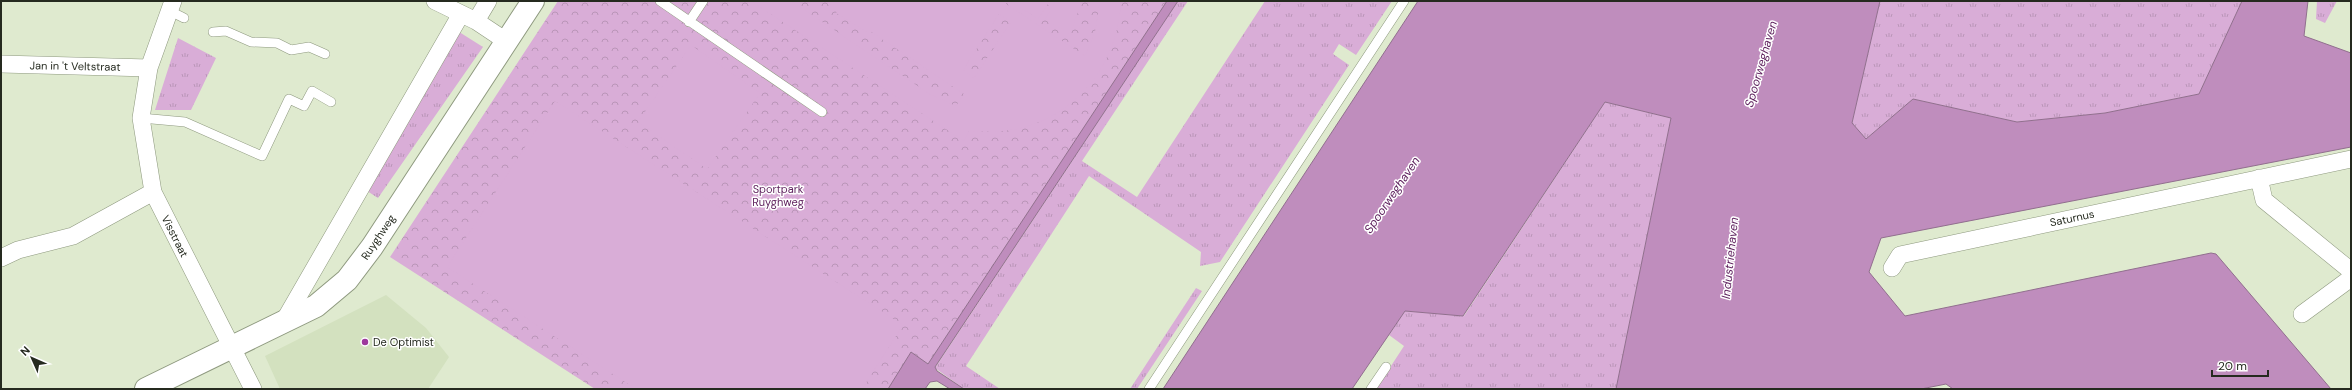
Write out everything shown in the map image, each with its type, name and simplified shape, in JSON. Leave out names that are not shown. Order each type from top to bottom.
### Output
[{"type":"street","points":[[435,1],[468,18],[506,41]]},
{"type":"street","points":[[284,321],[468,18],[488,1]]},
{"type":"street","name":"Ruyghweg","points":[[146,389],[316,306],[347,280],[372,248],[533,1]]},
{"type":"street","name":"Visstraat","points":[[176,10],[149,68],[141,118],[154,192],[253,389]]},
{"type":"street","name":"Jan in 't Veltstraat","points":[[1,64],[149,68]]},
{"type":"street","name":"Saturnus","points":[[1892,268],[1900,255],[2351,158]]},
{"type":"street","points":[[2259,178],[2264,200],[2351,271]]},
{"type":"street","points":[[1,258],[18,250],[73,236],[154,192]]},
{"type":"street","points":[[2302,314],[2351,278]]},
{"type":"lane","points":[[660,1],[822,112]]},
{"type":"lane","points":[[689,22],[703,1]]},
{"type":"lane","points":[[1149,389],[1404,1]]},
{"type":"lane","points":[[213,32],[226,31],[251,42],[277,43],[291,50],[309,47],[325,54]]},
{"type":"lane","points":[[141,118],[185,122],[262,156],[289,99],[304,106],[312,91],[331,102]]},
{"type":"lane","points":[[1371,389],[1386,367]]},
{"type":"shaded area","name":"De Optimist","points":[[386,295],[426,328],[449,357],[428,389],[280,389],[265,356]]},
{"type":"green space","name":"Sportpark Ruyghweg","points":[[558,1],[1167,1],[928,364],[911,352],[888,389],[595,389],[390,257]]},
{"type":"green space","points":[[751,1],[791,1],[931,95],[956,106],[964,94],[870,31],[868,33],[836,13],[838,10],[825,1],[1007,1],[1006,4],[1085,56],[1095,32],[1100,1],[1121,1],[1113,44],[1104,64],[1078,97],[1062,110],[1042,121],[1021,128],[1008,130],[989,132],[969,131],[964,141]],"holes":[[[999,14],[1011,22],[974,78],[963,70]]]},
{"type":"green space","points":[[1010,1],[1050,1],[1038,19]]},
{"type":"green space","points":[[1056,1],[1082,1],[1070,34],[1045,19]]},
{"type":"green space","points":[[1178,1],[1188,1],[1082,161],[1137,197],[1265,1],[1392,1],[1356,55],[1339,44],[1333,54],[1349,65],[1220,262],[1200,266],[1201,252],[1089,176],[966,366],[1000,389],[964,389],[935,368]]},
{"type":"green space","points":[[1880,1],[2242,1],[2199,94],[2105,113],[2017,122],[1913,99],[1866,139],[1852,123]]},
{"type":"green space","points":[[2317,1],[2337,1],[2325,23],[2316,19]]},
{"type":"green space","points":[[456,30],[483,47],[378,198],[364,189]]},
{"type":"green space","points":[[178,38],[216,58],[191,110],[155,110]]},
{"type":"green space","points":[[691,45],[760,93],[707,169],[638,122]]},
{"type":"green space","points":[[555,101],[903,325],[862,389],[636,389],[447,267]]},
{"type":"green space","points":[[1605,102],[1671,118],[1616,389],[1376,389],[1404,346],[1389,335],[1405,311],[1464,316]]},
{"type":"green space","points":[[1196,288],[1202,291],[1137,389],[1130,389]]},
{"type":"water","points":[[1167,1],[1178,1],[935,367],[937,371],[964,389],[950,389],[937,381],[930,382],[925,389],[888,389],[911,352],[928,364]]},
{"type":"water","points":[[1418,1],[1880,1],[1852,123],[1866,139],[1913,99],[2017,122],[2105,113],[2199,94],[2242,1],[2308,1],[2304,36],[2351,53],[2351,147],[1881,238],[1869,272],[1905,316],[2211,253],[2216,254],[2331,389],[1953,389],[1946,384],[1921,389],[1616,389],[1671,118],[1605,102],[1463,316],[1405,311],[1352,389],[1163,389]]},
{"type":"place","name":"De Optimist","points":[[365,342]]},
{"type":"water label","name":"Spoorweghaven","points":[[1761,64]]},
{"type":"water label","name":"Spoorweghaven","points":[[1392,195]]},
{"type":"water label","name":"Industriehaven","points":[[1730,258]]}]
